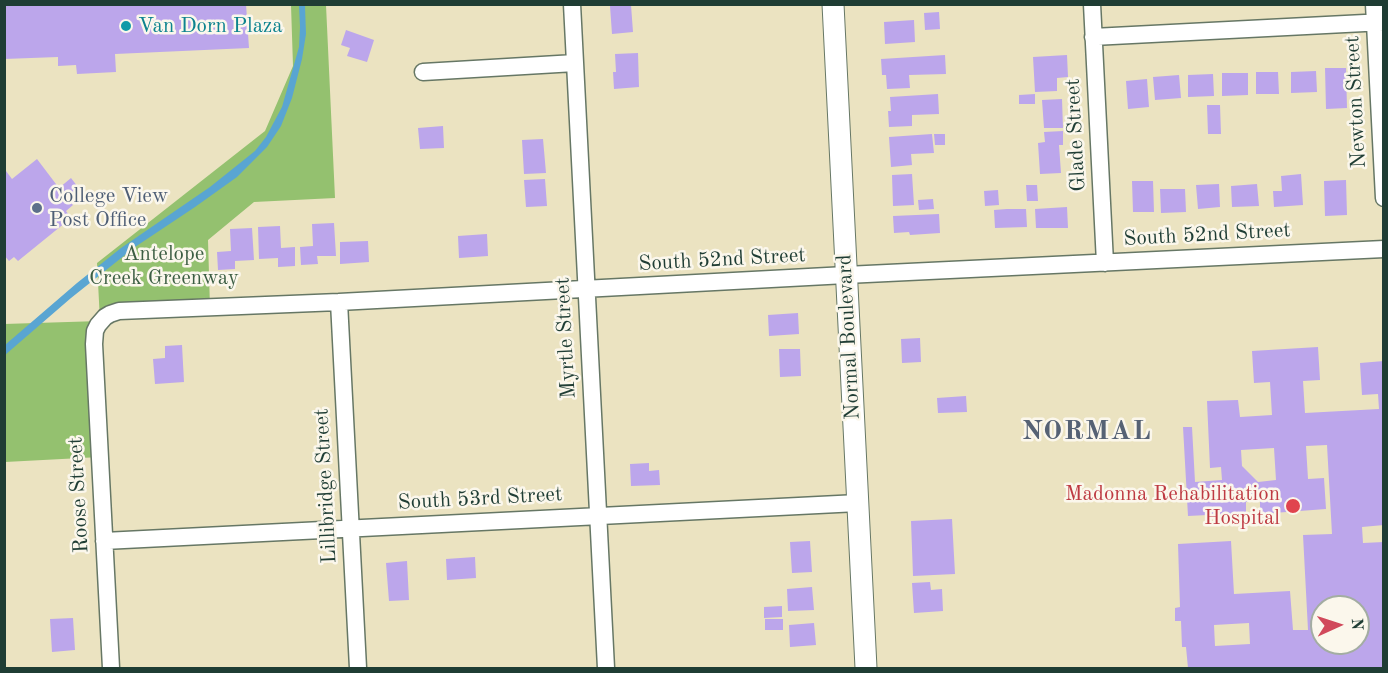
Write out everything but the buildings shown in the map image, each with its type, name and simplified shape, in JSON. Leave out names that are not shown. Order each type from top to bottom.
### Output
[{"type":"main road","name":"Normal Boulevard","points":[[833,4],[866,669]]},
{"type":"street","name":"Myrtle Street","points":[[572,4],[606,669]]},
{"type":"street","name":"Glade Street","points":[[1092,4],[1105,263]]},
{"type":"street","name":"Newton Street","points":[[1374,4],[1379,22],[1383,198]]},
{"type":"street","points":[[1093,37],[1379,22]]},
{"type":"street","points":[[423,72],[575,63]]},
{"type":"street","name":"South 52nd Street","points":[[101,321],[119,311],[586,290],[1383,249]]},
{"type":"street","name":"Lillibridge Street","points":[[339,302],[358,669]]},
{"type":"street","name":"Roose Street","points":[[101,321],[95,331],[94,344],[111,669]]},
{"type":"street","name":"South 53rd Street","points":[[104,541],[858,503]]},
{"type":"green space","name":"Antelope Creek Greenway","points":[[291,5],[326,5],[335,198],[254,202],[208,240],[210,308],[101,321],[100,457],[5,462],[4,324],[100,321],[97,263],[265,131],[293,66]]},
{"type":"water","points":[[299,5],[305,5],[306,34],[302,59],[292,98],[281,126],[267,147],[237,177],[135,247],[5,355],[5,345],[77,283],[121,248],[210,187],[255,151],[266,137],[282,107],[299,47]]},
{"type":"place","name":"Van Dorn Plaza","points":[[126,26]]},
{"type":"place","name":"College View Post Office","points":[[37,208]]},
{"type":"place","name":"Madonna Rehabilitation Hospital","points":[[1293,506]]},
{"type":"district","name":"NORMAL","points":[[1087,432]]}]
